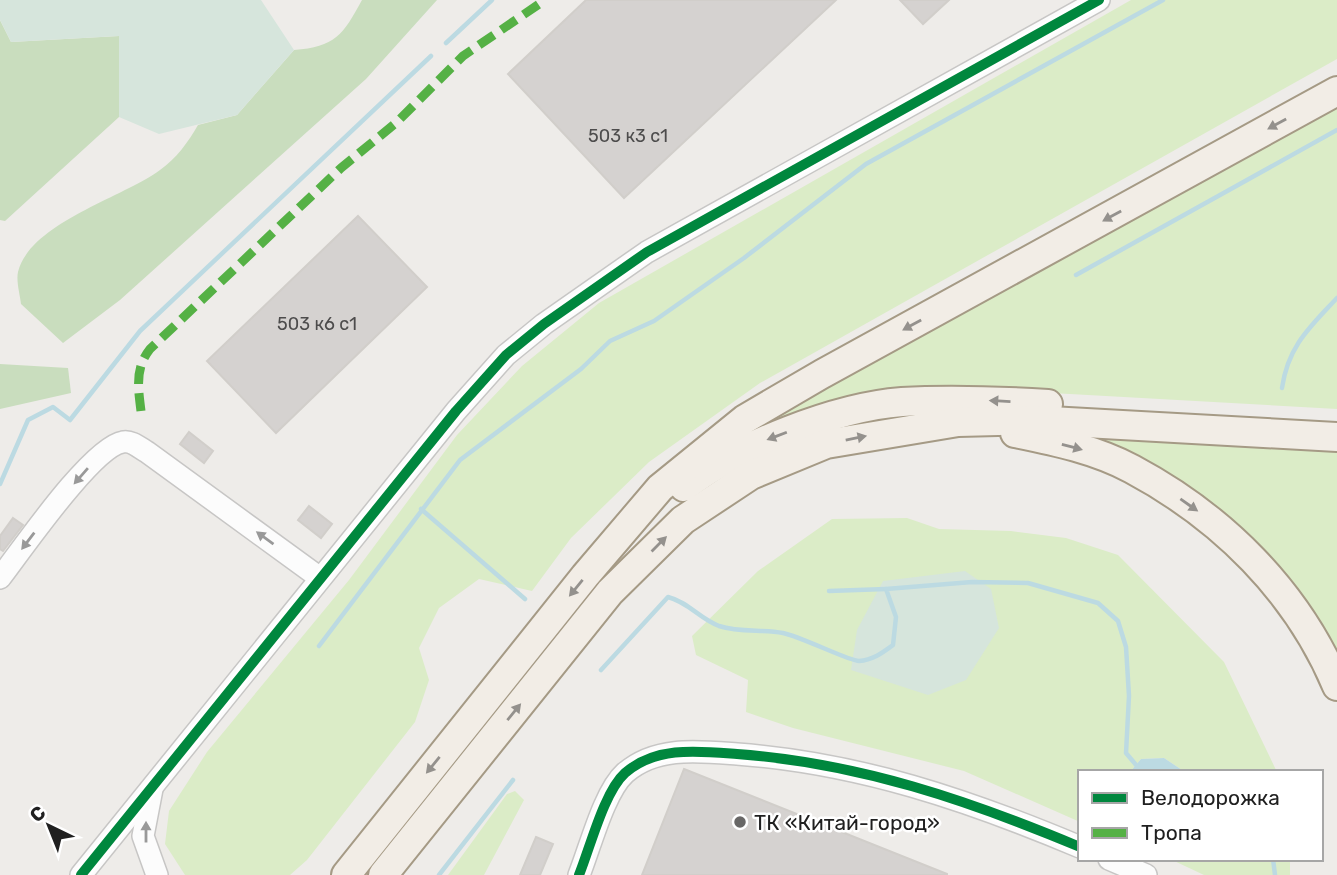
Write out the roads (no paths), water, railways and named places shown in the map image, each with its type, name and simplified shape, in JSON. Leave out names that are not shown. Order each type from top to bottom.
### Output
[{"type":"main road","points":[[346,875],[585,576],[660,488],[745,419],[1337,91]]},
{"type":"main road","points":[[621,536],[690,482],[749,447],[819,420],[900,402],[990,400],[1337,424]]},
{"type":"main road","points":[[958,422],[1093,452],[1131,468],[1212,521],[1262,570],[1308,625],[1337,686]]},
{"type":"main road","points":[[386,875],[610,592],[683,520],[751,475],[826,443],[958,422],[1059,422],[1337,437]]},
{"type":"street","points":[[81,875],[320,578],[506,355],[544,324],[647,252],[1099,0]]},
{"type":"street","points":[[0,578],[100,454],[121,442],[129,442],[147,452],[320,578]]},
{"type":"street","points":[[579,875],[608,801],[624,774],[654,755],[696,751],[815,761],[885,777],[971,804],[1078,846]]},
{"type":"street","points":[[152,788],[144,836],[158,875]]},
{"type":"street","points":[[334,875],[381,830]]},
{"type":"street","points":[[1114,861],[1146,875]]},
{"type":"water","points":[[1164,758],[1182,770],[1132,770],[1141,759]]},
{"type":"waterway","points":[[446,43],[492,0]]},
{"type":"waterway","points":[[319,646],[460,460],[581,369],[610,341],[654,321],[744,258],[866,164],[1163,0]]},
{"type":"waterway","points":[[0,484],[28,420],[53,407],[70,420],[140,331],[431,56]]},
{"type":"waterway","points":[[1076,275],[1337,130]]},
{"type":"waterway","points":[[1282,388],[1289,360],[1295,349],[1309,328],[1337,298]]},
{"type":"waterway","points":[[421,509],[525,599]]},
{"type":"waterway","points":[[601,670],[668,597],[719,626],[783,633],[859,661],[873,658],[893,645],[896,617],[886,589],[972,582],[1028,583],[1098,603],[1118,621],[1126,647],[1129,696],[1126,753],[1140,770]]},
{"type":"waterway","points":[[829,591],[886,589]]},
{"type":"waterway","points":[[439,875],[513,780]]},
{"type":"waterway","points":[[1273,861],[1275,875]]},
{"type":"place","name":"ТК «Китай-город»","points":[[740,822]]}]
